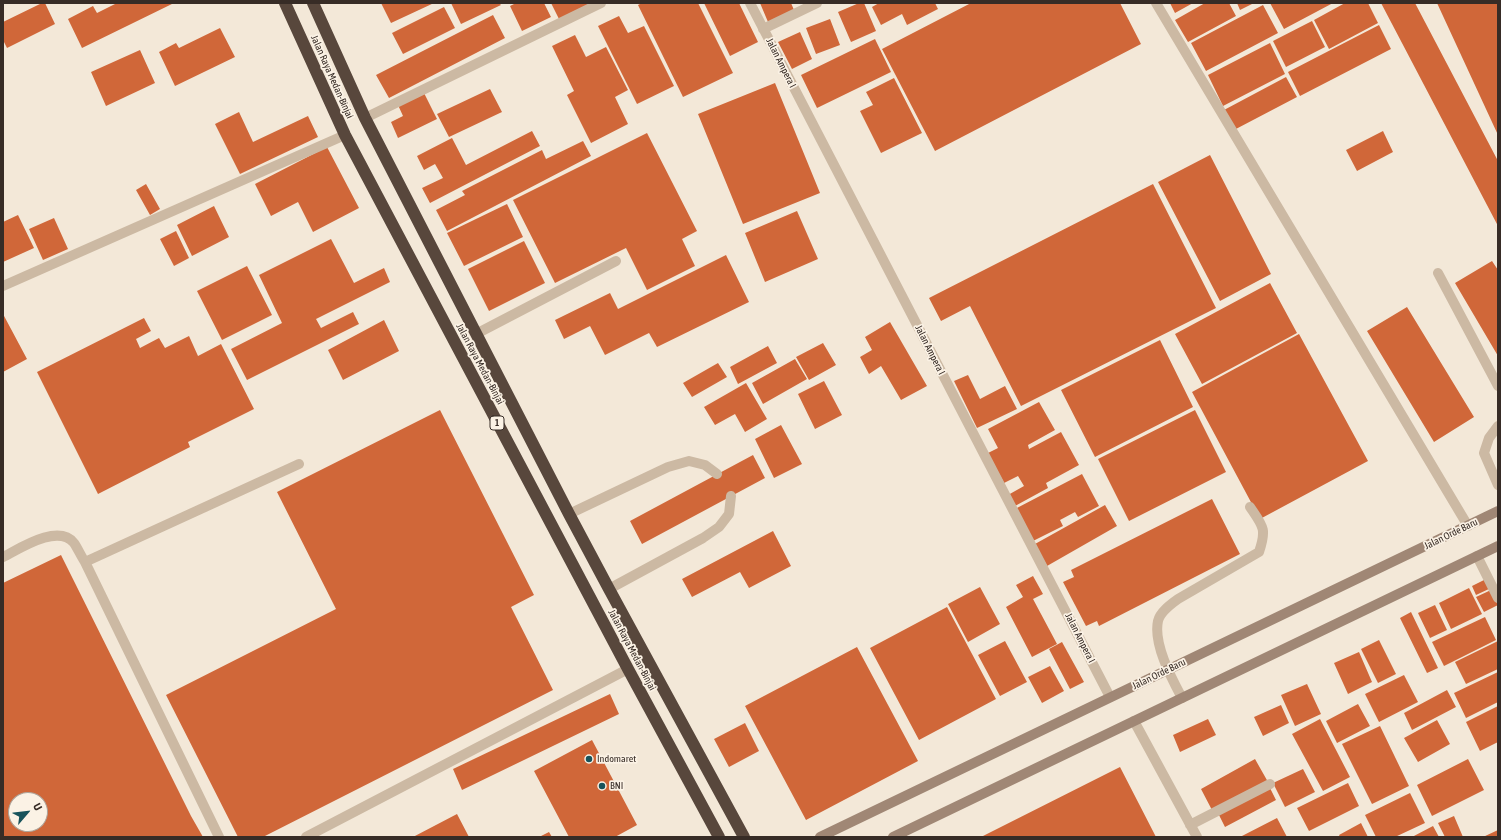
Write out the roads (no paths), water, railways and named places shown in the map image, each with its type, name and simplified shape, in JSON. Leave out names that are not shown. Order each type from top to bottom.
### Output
[{"type":"highway","name":"Jalan Raya Medan-Binjai","points":[[285,3],[345,135],[628,669],[719,837]]},
{"type":"highway","name":"Jalan Raya Medan-Binjai","points":[[313,3],[365,118],[569,514],[744,837]]},
{"type":"main road","name":"Jalan Orde Baru","points":[[820,837],[1498,511]]},
{"type":"main road","points":[[893,837],[1498,546]]},
{"type":"street","points":[[365,118],[601,3]]},
{"type":"street","name":"Jalan Ampera I","points":[[750,3],[1110,697]]},
{"type":"street","points":[[763,29],[817,3]]},
{"type":"street","points":[[1156,3],[1468,526]]},
{"type":"street","points":[[3,286],[345,135]]},
{"type":"street","points":[[476,334],[616,261]]},
{"type":"street","points":[[1438,273],[1498,386]]},
{"type":"street","points":[[1498,426],[1489,438],[1484,452],[1498,485]]},
{"type":"street","points":[[569,514],[668,467],[689,461],[705,465],[717,474]]},
{"type":"street","points":[[84,562],[299,464]]},
{"type":"street","points":[[609,589],[703,538],[719,527],[729,514],[731,496]]},
{"type":"street","points":[[1182,698],[1167,670],[1157,636],[1158,620],[1168,606],[1178,599],[1259,552],[1264,538],[1262,523],[1250,507]]},
{"type":"street","points":[[3,557],[33,542],[52,535],[64,537],[73,542],[219,837]]},
{"type":"street","points":[[1477,556],[1498,598]]},
{"type":"street","points":[[306,837],[628,669]]},
{"type":"street","points":[[1134,721],[1197,837]]},
{"type":"street","points":[[1190,825],[1270,784]]},
{"type":"place","name":"Indomaret","points":[[589,759]]},
{"type":"place","name":"BNI","points":[[602,786]]}]
